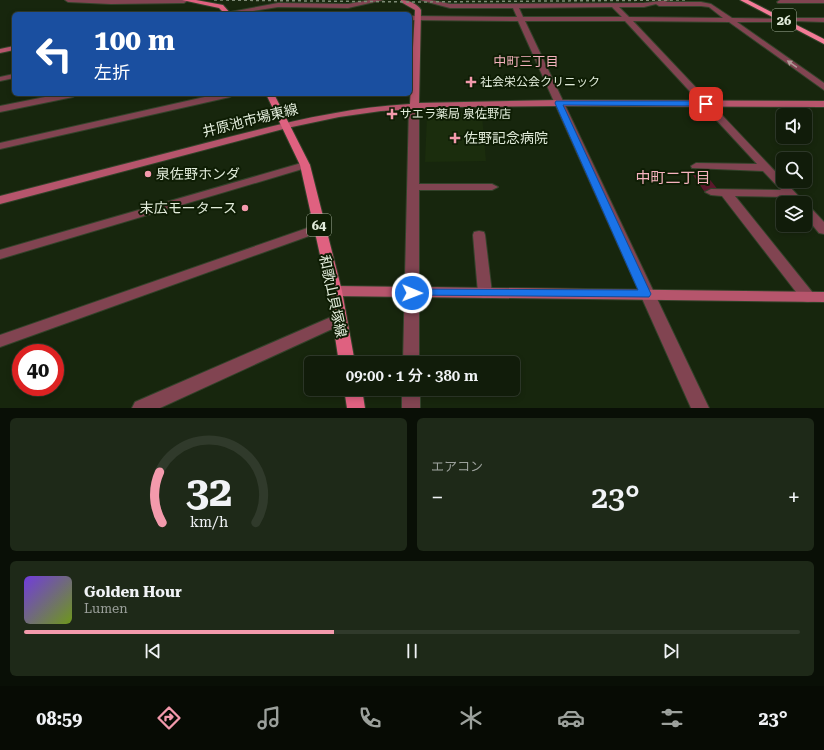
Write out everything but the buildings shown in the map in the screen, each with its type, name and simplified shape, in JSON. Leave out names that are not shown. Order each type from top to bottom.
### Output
[{"type":"highway","name":"26","points":[[743,0],[824,42]]},
{"type":"highway","name":"26","points":[[754,0],[824,36]]},
{"type":"main road","points":[[185,0],[221,6],[225,12]]},
{"type":"main road","name":"和歌山貝塚線","points":[[271,96],[305,164],[334,291],[346,356]]},
{"type":"main road","points":[[353,396],[356,408]]},
{"type":"street","points":[[68,0],[110,2],[185,0]]},
{"type":"street","points":[[238,12],[278,5],[348,6],[380,0]]},
{"type":"street","points":[[423,0],[450,6],[648,4],[701,4],[711,6],[824,87]]},
{"type":"street","points":[[648,4],[667,0]]},
{"type":"street","points":[[403,1],[416,8],[414,18],[411,356]]},
{"type":"street","points":[[780,2],[824,1]]},
{"type":"street","points":[[614,5],[790,194]]},
{"type":"street","points":[[515,6],[646,294],[700,408]]},
{"type":"street","points":[[414,18],[784,20]]},
{"type":"street","points":[[795,20],[824,20]]},
{"type":"street","points":[[0,51],[12,48]]},
{"type":"street","points":[[0,79],[12,76]]},
{"type":"street","points":[[0,109],[63,96]]},
{"type":"street","points":[[0,146],[221,96]]},
{"type":"street","name":"井原池市場東線","points":[[0,200],[286,125],[339,114],[381,108],[414,105],[559,103],[824,104]]},
{"type":"street","points":[[0,256],[305,164]]},
{"type":"street","points":[[696,166],[766,168]]},
{"type":"street","points":[[413,187],[492,187]]},
{"type":"street","points":[[711,192],[790,194]]},
{"type":"street","points":[[726,193],[808,297]]},
{"type":"street","points":[[812,217],[824,230]]},
{"type":"street","points":[[0,341],[319,228]]},
{"type":"street","points":[[478,235],[485,293]]},
{"type":"street","points":[[334,291],[824,297]]},
{"type":"street","points":[[141,408],[338,320]]},
{"type":"street","points":[[411,396],[411,408]]},
{"type":"shaded area","name":"佐野記念病院","points":[[460,113],[482,115],[486,161],[425,162],[427,115]]},
{"type":"shaded area","points":[[693,175],[707,176],[719,191],[704,191]]},
{"type":"railway","points":[[214,0],[414,2],[688,0]]},
{"type":"place","name":"社会栄公会クリニック","points":[[471,82]]},
{"type":"place","name":"サエラ薬局 泉佐野店","points":[[392,114]]},
{"type":"place","name":"佐野記念病院","points":[[455,138]]},
{"type":"place","name":"泉佐野ホンダ","points":[[148,174]]},
{"type":"place","name":"末広モータース","points":[[245,208]]},
{"type":"district","name":"中町三丁目","points":[[526,61]]},
{"type":"district","name":"中町二丁目","points":[[673,178]]},
{"type":"route","points":[[412,293],[646,294],[559,103],[706,104]]}]
